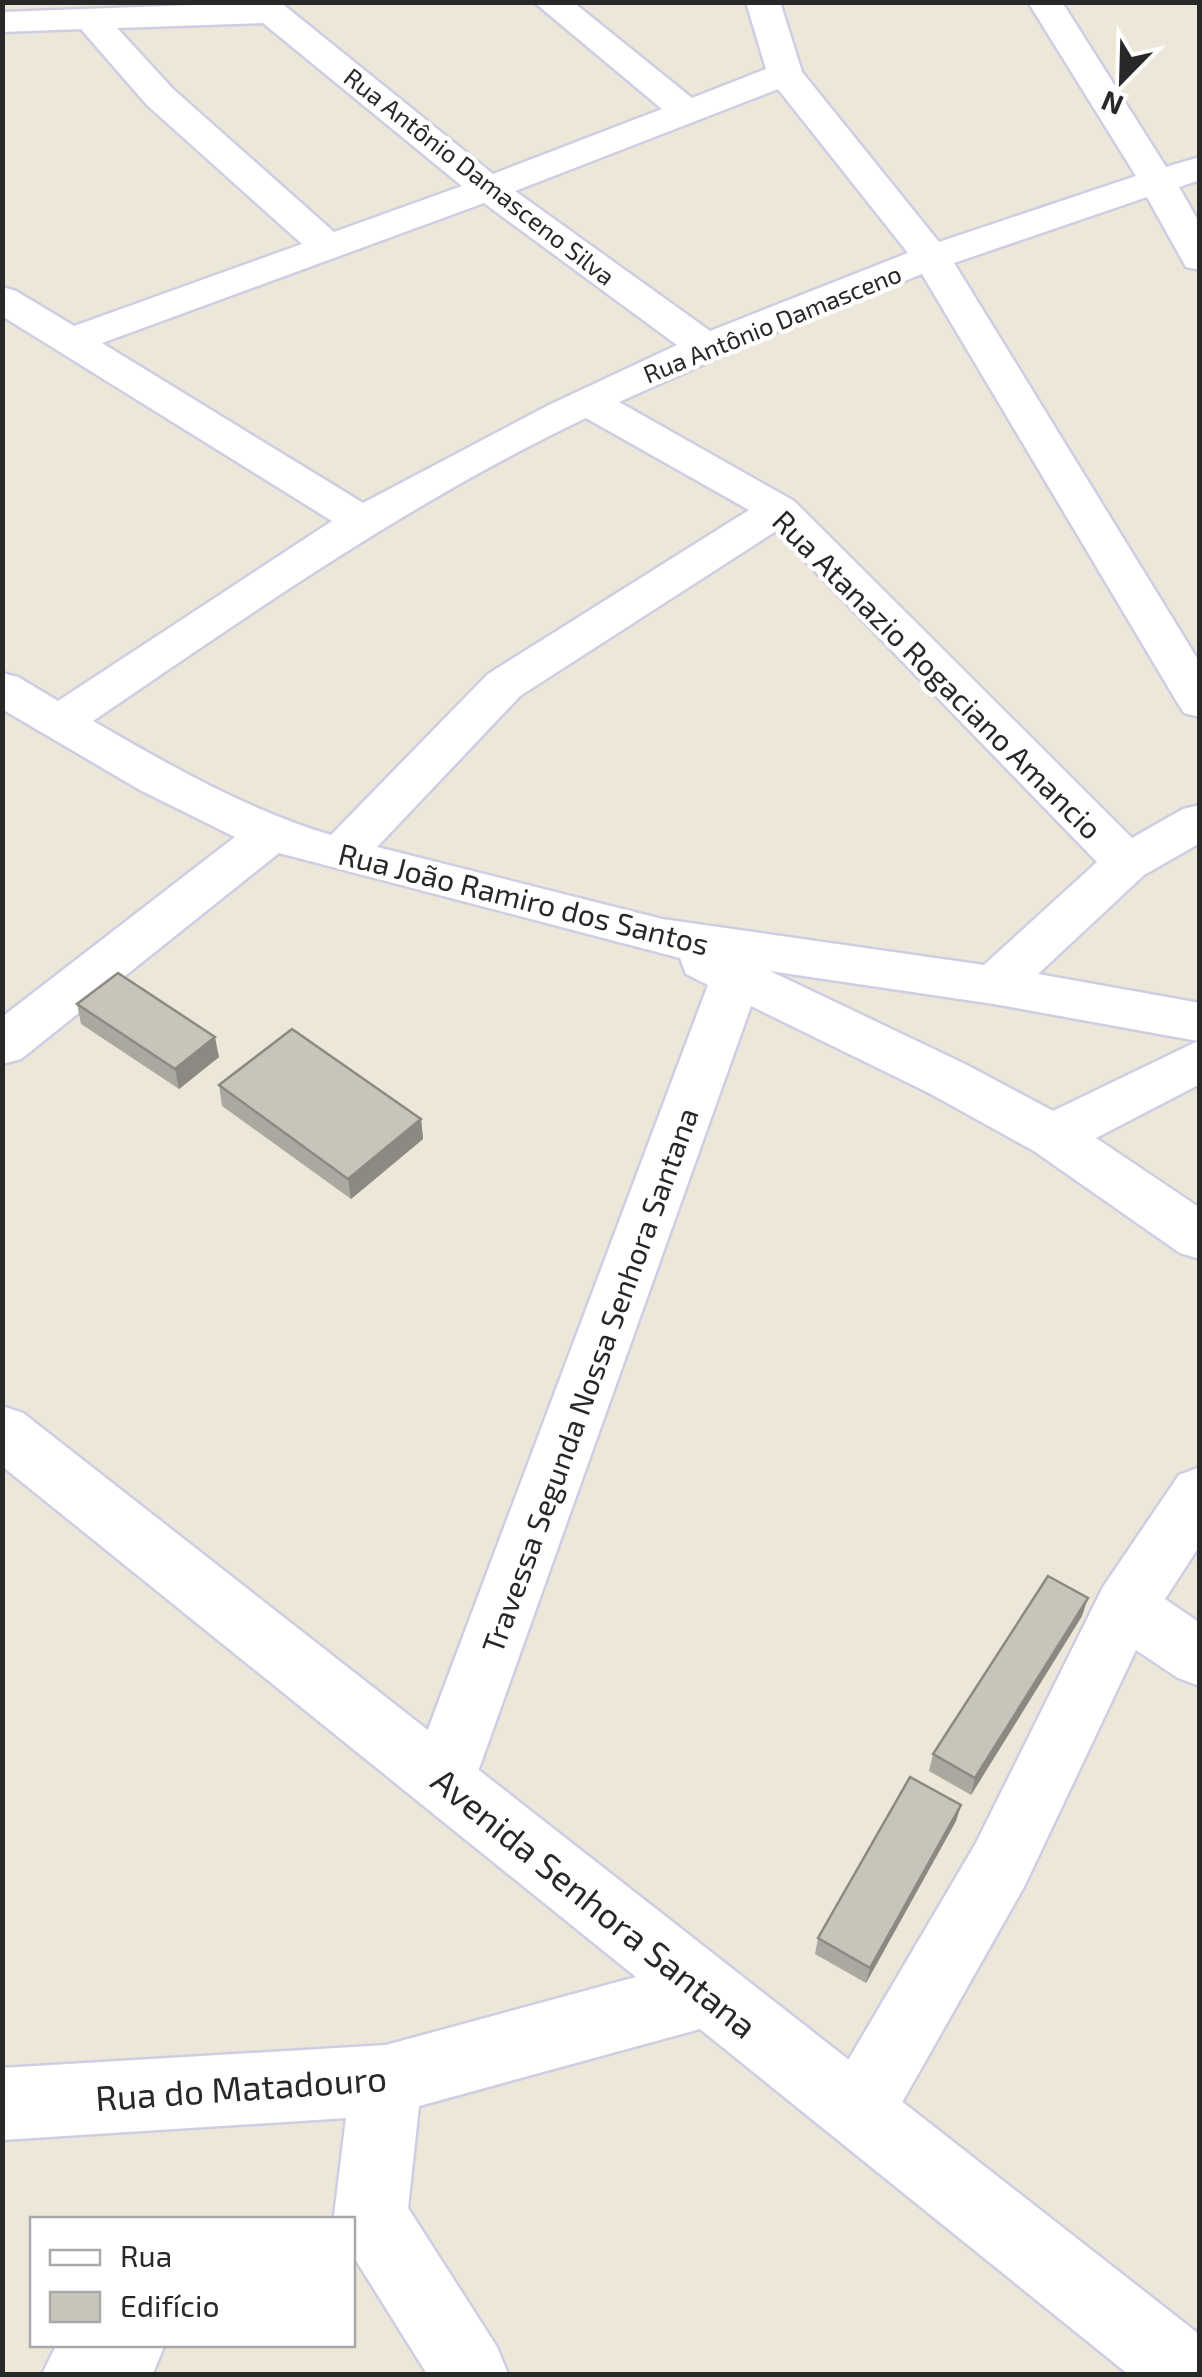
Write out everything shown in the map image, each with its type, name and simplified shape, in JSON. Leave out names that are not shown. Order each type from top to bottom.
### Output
[{"type":"street","points":[[551,2],[684,110]]},
{"type":"street","points":[[762,2],[784,74],[932,258],[1200,702]]},
{"type":"street","points":[[1045,2],[1157,181],[1200,259]]},
{"type":"street","points":[[2,22],[265,7]]},
{"type":"street","name":"Rua Antônio Damasceno Silva","points":[[265,7],[488,189],[704,346]]},
{"type":"street","points":[[90,19],[160,96],[328,246]]},
{"type":"street","points":[[68,342],[488,189],[784,74]]},
{"type":"street","name":"Rua Antônio Damasceno","points":[[59,722],[362,521],[588,402],[704,346],[932,258],[1200,168]]},
{"type":"street","points":[[2,299],[362,521]]},
{"type":"street","name":"Rua Atanazio Rogaciano Amancio","points":[[588,402],[779,510],[1126,863]]},
{"type":"street","points":[[341,855],[504,685],[779,510]]},
{"type":"street","name":"Rua João Ramiro dos Santos","points":[[2,688],[157,779],[271,834],[341,855],[662,937],[994,985],[1200,1022]]},
{"type":"street","points":[[994,985],[1126,863],[1200,822]]},
{"type":"street","points":[[2,1045],[271,834]]},
{"type":"street","points":[[662,937],[735,980],[948,1079],[1054,1136],[1200,1237]]},
{"type":"street","name":"Travessa Segunda Nossa Senhora Santana","points":[[442,1780],[735,980]]},
{"type":"street","points":[[1054,1136],[1200,1060]]},
{"type":"street","name":"Avenida Senhora Santana","points":[[2,1431],[1188,2374]]},
{"type":"street","points":[[858,2112],[1000,1865],[1125,1606],[1200,1493]]},
{"type":"street","points":[[1125,1606],[1200,1658]]},
{"type":"street","name":"Rua do Matadouro","points":[[2,2104],[386,2080],[708,1992]]},
{"type":"street","points":[[386,2080],[362,2219],[470,2374]]},
{"type":"street","points":[[80,2374],[122,2347]]},
{"type":"building","points":[[118,973],[215,1037],[175,1069],[77,1004]]},
{"type":"building","points":[[292,1029],[421,1119],[348,1179],[219,1085]]},
{"type":"building","points":[[1048,1576],[1088,1598],[975,1778],[933,1754]]},
{"type":"building","points":[[910,1777],[961,1805],[870,1968],[818,1938]]}]
